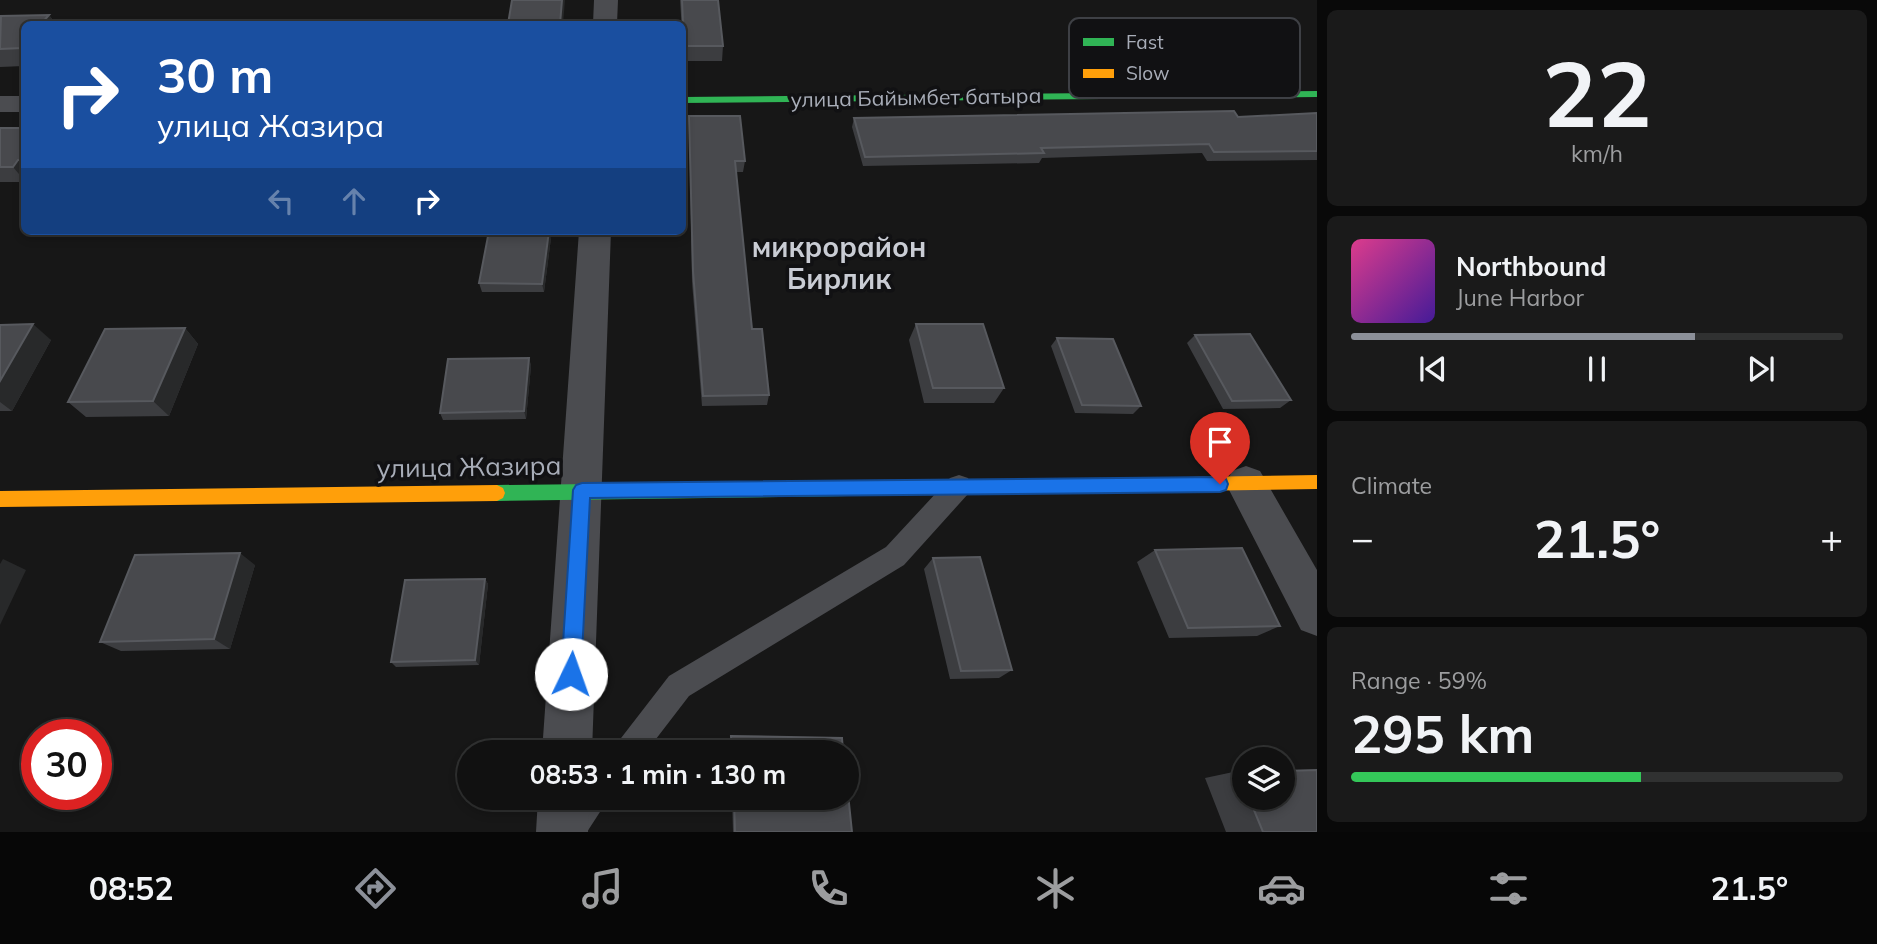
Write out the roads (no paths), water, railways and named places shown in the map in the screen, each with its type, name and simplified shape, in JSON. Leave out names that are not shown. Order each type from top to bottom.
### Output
[{"type":"street","points":[[605,21],[606,0]]},
{"type":"street","name":"улица Байымбет батыра","points":[[686,100],[1069,96]]},
{"type":"street","points":[[0,104],[21,104]]},
{"type":"street","points":[[568,740],[595,235]]},
{"type":"street","name":"улица Жазира","points":[[0,499],[1317,482]]},
{"type":"street","points":[[1246,484],[1317,614]]},
{"type":"street","points":[[562,832],[563,810]]},
{"type":"lane","points":[[637,740],[679,686],[895,556],[959,486]]},
{"type":"lane","points":[[568,832],[585,810]]},
{"type":"district","name":"микрорайон Бирлик","points":[[839,263]]}]
